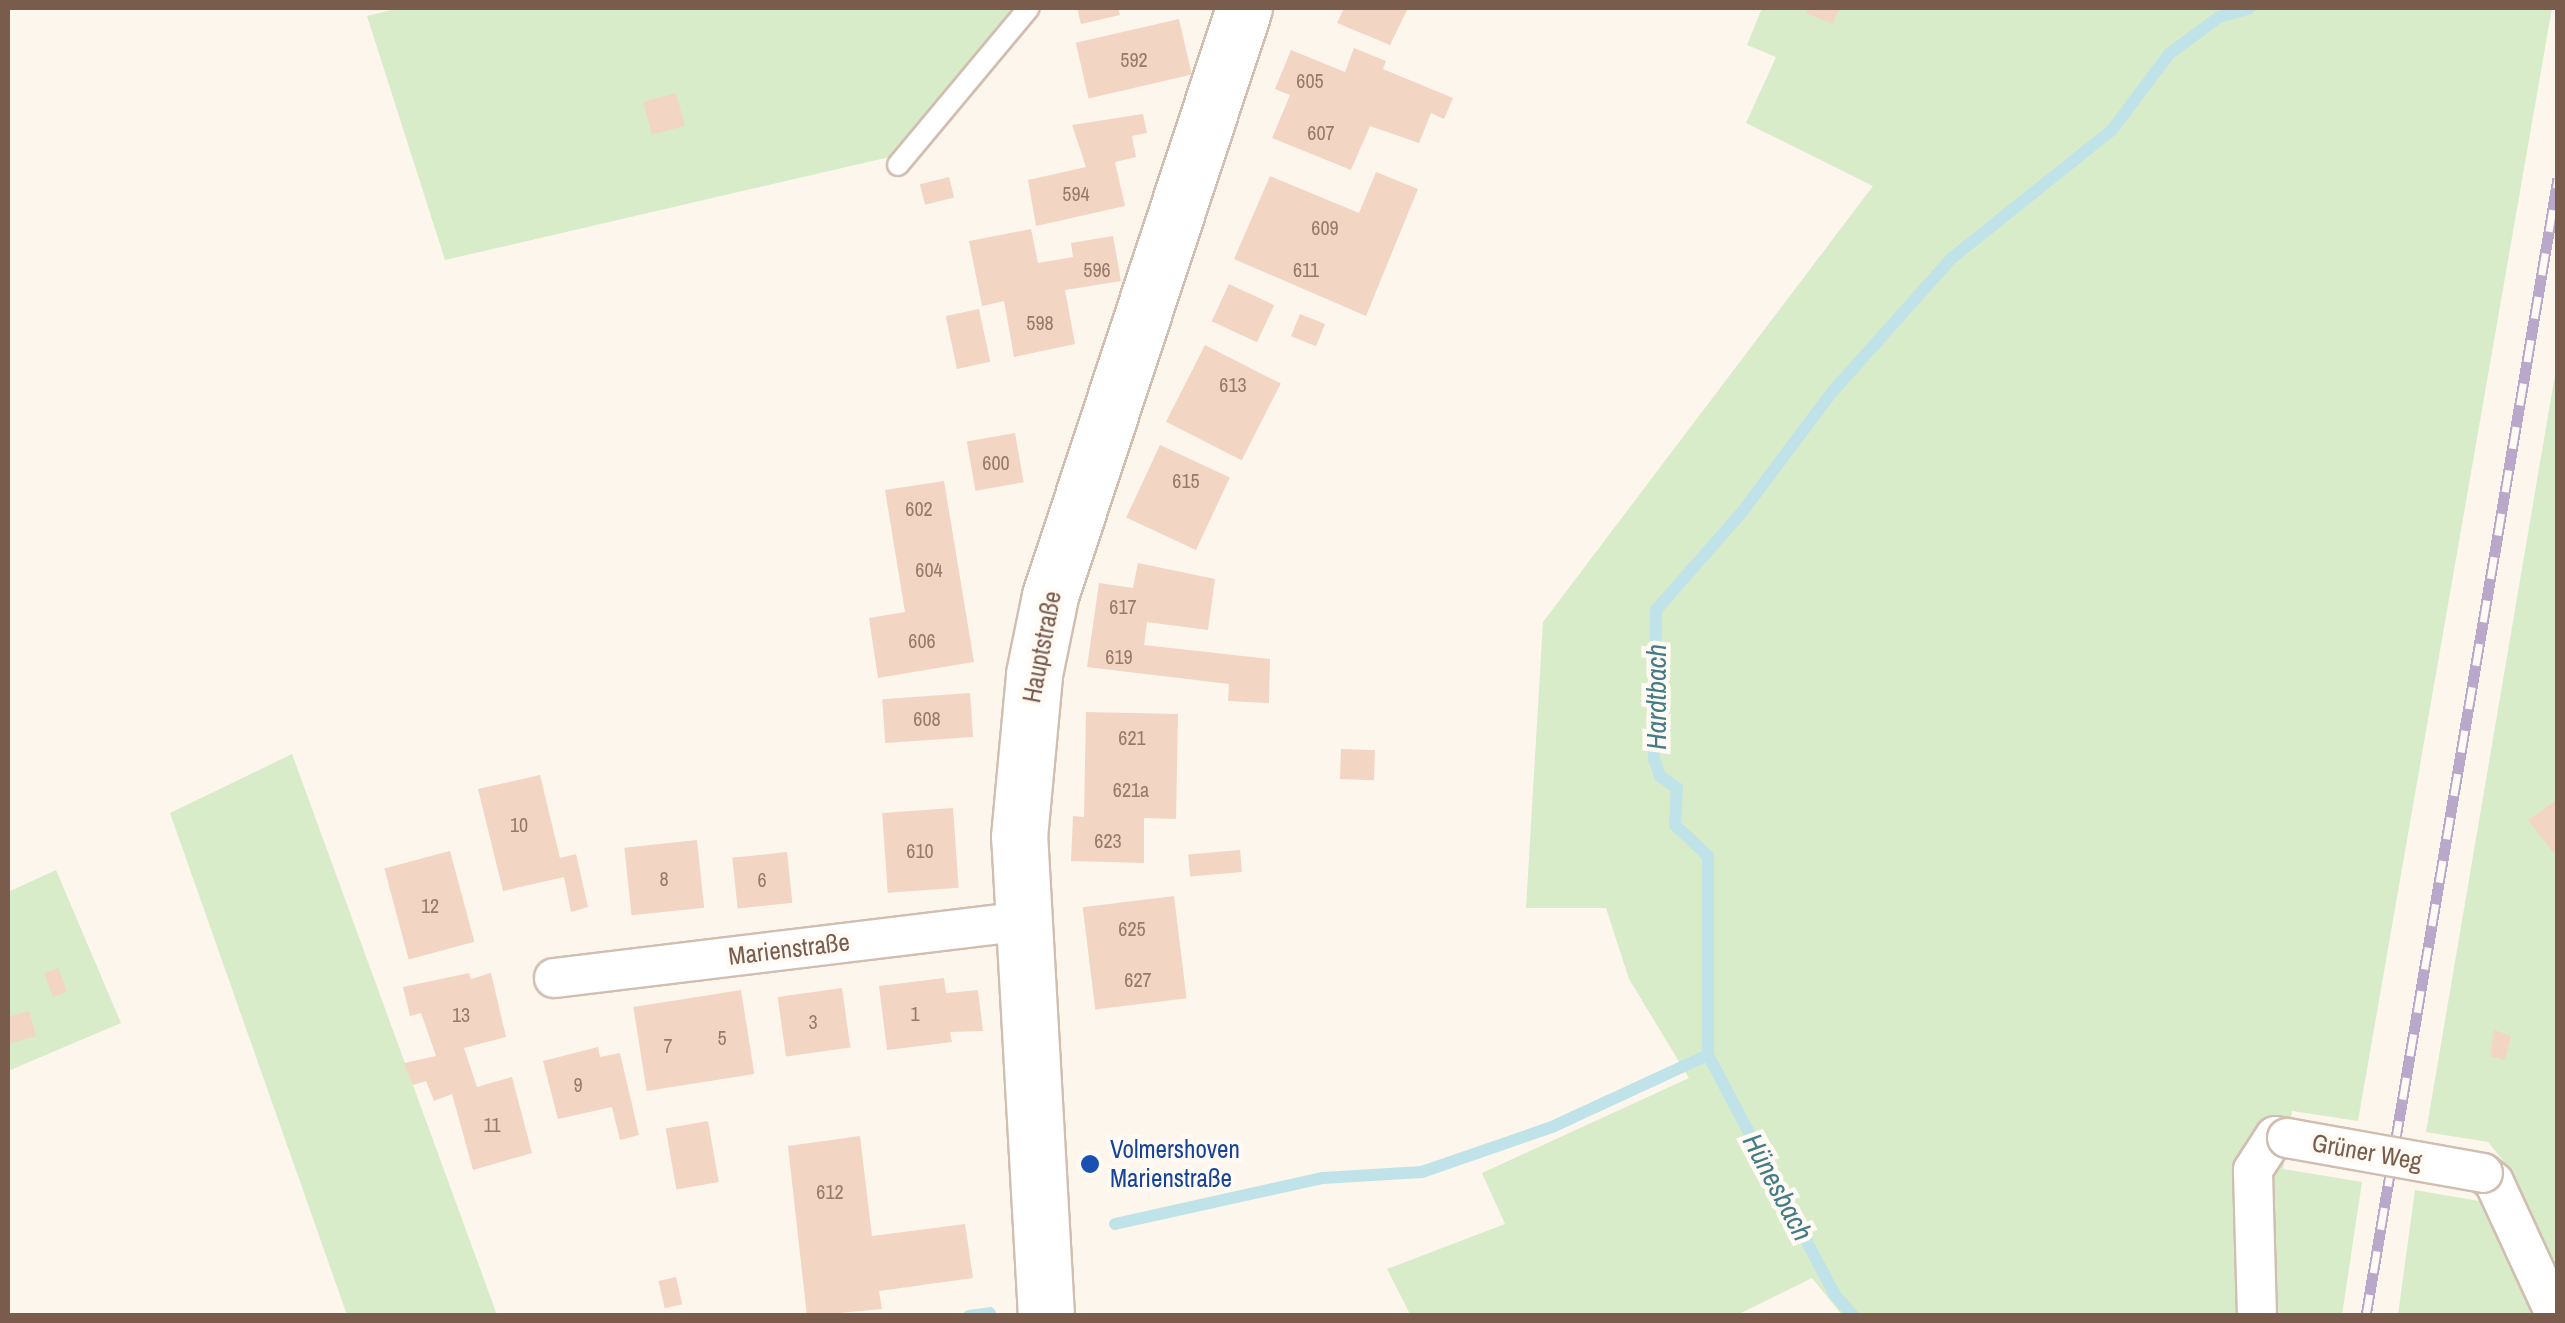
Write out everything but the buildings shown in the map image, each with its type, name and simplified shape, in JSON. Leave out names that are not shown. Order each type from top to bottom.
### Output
[{"type":"main road","name":"Hauptstraße","points":[[1046,1316],[1024,922],[1023,753],[1050,596],[1244,8]]},
{"type":"street","name":"Marienstraße","points":[[554,978],[1024,922]]},
{"type":"street","name":"Grüner Weg","points":[[2257,1316],[2254,1170],[2274,1136],[2483,1173],[2494,1182],[2556,1316]]},
{"type":"lane","points":[[898,165],[1030,8]]},
{"type":"green space","points":[[399,8],[1015,8],[894,156],[445,260],[367,16]]},
{"type":"green space","points":[[1762,8],[2552,8],[2358,1121],[2292,1111],[2283,1169],[2362,1182],[2342,1315],[1842,1315],[1812,1278],[1737,1315],[1411,1316],[1387,1269],[1505,1224],[1482,1173],[1689,1078],[1629,979],[1606,908],[1526,908],[1543,622],[1873,186],[1746,123],[1776,57],[1747,45]]},
{"type":"green space","points":[[2557,363],[2557,1286],[2505,1163],[2488,1142],[2426,1132]]},
{"type":"green space","points":[[292,754],[497,1315],[347,1315],[170,813]]},
{"type":"green space","points":[[56,870],[121,1023],[8,1071],[8,892]]},
{"type":"green space","points":[[2415,1190],[2479,1201],[2533,1315],[2398,1315]]},
{"type":"waterway","name":"Hardtbach","points":[[1115,1224],[1323,1178],[1422,1172],[1552,1127],[1708,1055],[1708,856],[1675,825],[1677,788],[1660,776],[1654,759],[1656,610],[1742,512],[1833,391],[1952,258],[2112,130],[2169,54],[2219,17],[2250,8]]},
{"type":"waterway","name":"Hünesbach","points":[[1708,1055],[1835,1295],[1853,1316]]},
{"type":"waterway","name":"Hardtbach","points":[[969,1316],[990,1313]]},
{"type":"railway","points":[[2366,1316],[2558,178]]},
{"type":"place","name":"Volmershoven Marienstraße","points":[[1090,1164]]}]
